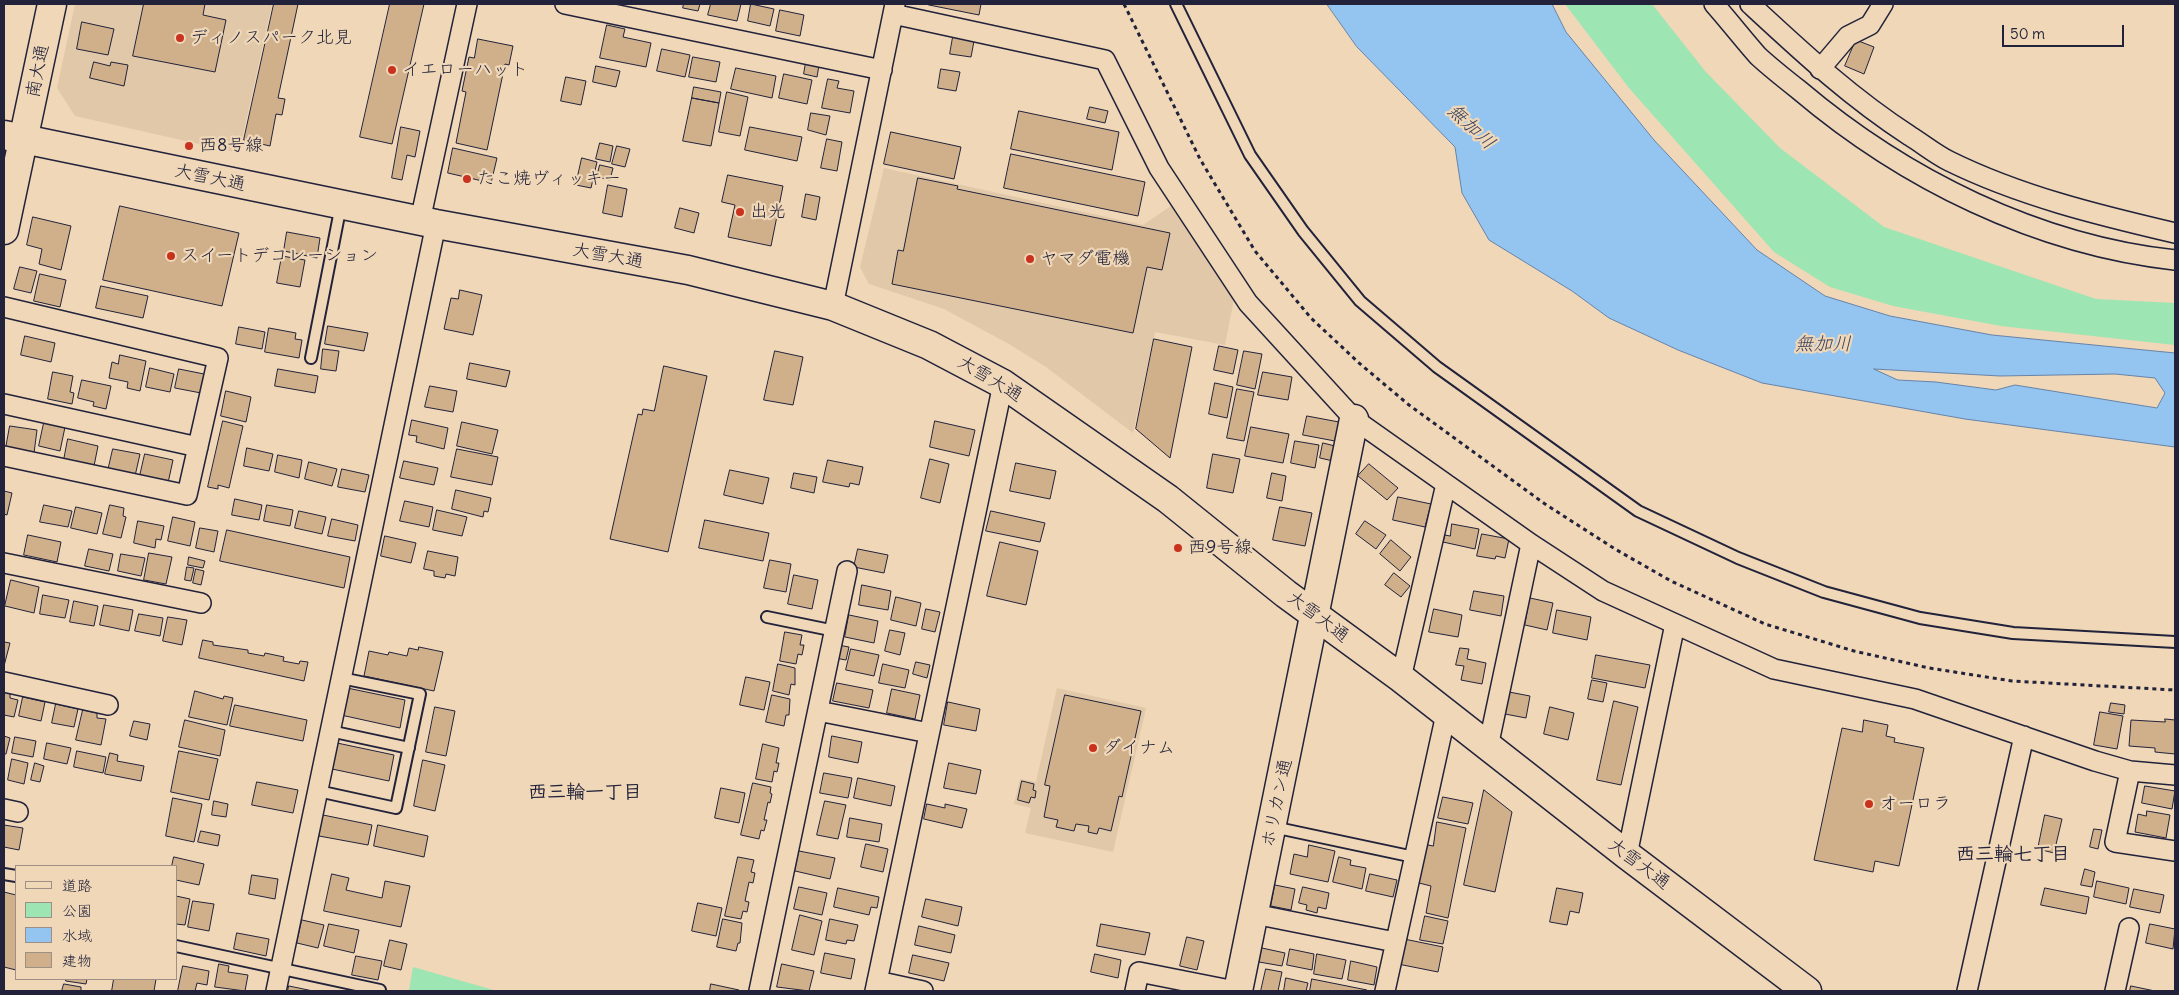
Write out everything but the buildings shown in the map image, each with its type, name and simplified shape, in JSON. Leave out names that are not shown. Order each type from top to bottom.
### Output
[{"type":"main road","name":"南大通","points":[[4,230],[14,137],[52,4]]},
{"type":"main road","name":"大雪大通","points":[[14,137],[428,222],[688,270],[833,306],[930,345],[1003,384],[1168,499],[1627,855],[1807,991]]},
{"type":"main road","points":[[1316,615],[1354,419]]},
{"type":"main road","name":"ホリカン通","points":[[1237,991],[1316,615]]},
{"type":"street","points":[[276,991],[341,678],[428,222],[467,4]]},
{"type":"street","points":[[565,4],[882,70]]},
{"type":"street","points":[[1714,4],[1759,56],[1832,118],[1922,177],[2002,215],[2088,244],[2175,260]]},
{"type":"street","points":[[1750,4],[1820,69],[1869,110],[1948,160],[2026,192],[2118,220],[2175,233]]},
{"type":"street","points":[[1820,69],[1848,36],[1870,25],[1883,4]]},
{"type":"street","points":[[833,306],[894,9],[1105,60],[1159,168],[1248,303],[1354,419],[1531,544],[1603,591],[1774,669],[1915,699],[2095,761],[2130,771],[2175,775]]},
{"type":"street","points":[[4,307],[218,358],[187,495],[4,456]]},
{"type":"street","points":[[923,991],[876,986],[1003,384]]},
{"type":"street","points":[[4,404],[198,447]]},
{"type":"street","points":[[1401,678],[1446,484]]},
{"type":"street","points":[[1488,747],[1531,544]]},
{"type":"street","points":[[4,563],[201,603]]},
{"type":"street","points":[[759,991],[847,571]]},
{"type":"street","points":[[1627,855],[1674,624]]},
{"type":"street","points":[[4,682],[108,705]]},
{"type":"street","points":[[818,711],[929,733]]},
{"type":"street","points":[[1385,991],[1446,714]]},
{"type":"street","points":[[1967,991],[2024,736]]},
{"type":"street","points":[[2130,771],[2115,842],[2175,851]]},
{"type":"street","points":[[1254,914],[1395,942]]},
{"type":"street","points":[[2115,991],[2129,928]]},
{"type":"street","points":[[1135,991],[1139,972],[1237,991]]},
{"type":"lane","points":[[1176,4],[1250,155],[1303,231],[1360,301],[1437,367],[1638,510],[1738,558],[1824,592],[1920,618],[2013,633],[2175,642]]},
{"type":"lane","points":[[311,358],[342,205]]},
{"type":"lane","points":[[767,617],[835,631]]},
{"type":"lane","points":[[318,791],[396,808],[420,694],[341,678]]},
{"type":"lane","points":[[330,731],[409,748]]},
{"type":"lane","points":[[1272,827],[1414,858]]},
{"type":"lane","points":[[178,946],[281,967],[380,990]]},
{"type":"shaded area","points":[[75,4],[272,4],[239,153],[75,116],[57,88]]},
{"type":"shaded area","points":[[884,168],[1143,225],[1171,206],[1234,299],[1225,345],[1155,332],[1133,433],[1046,367],[1009,344],[944,309],[869,284],[860,267]]},
{"type":"shaded area","name":"ダイナム","points":[[1057,688],[1146,708],[1113,852],[1025,833],[1031,808],[1014,804],[1020,779],[1036,782]]},
{"type":"green space","points":[[1565,4],[1652,4],[1705,71],[1780,148],[1884,227],[2096,299],[2175,303],[2175,345],[2001,326],[1893,306],[1830,287],[1774,252],[1629,88]]},
{"type":"green space","points":[[413,967],[497,991],[409,991]]},
{"type":"water","name":"無加川","points":[[1327,4],[1552,4],[1566,32],[1654,140],[1757,250],[1825,296],[1890,316],[1992,335],[2175,353],[2175,447],[1965,419],[1762,383],[1678,350],[1609,318],[1572,291],[1489,240],[1462,193],[1455,147],[1357,47]],"holes":[[[1874,369],[2000,376],[2115,374],[2155,378],[2165,393],[2157,408],[2015,385],[1996,390],[1936,382],[1898,380]]]},
{"type":"place","name":"ディノスパーク北見","points":[[180,38]]},
{"type":"place","name":"イエローハット","points":[[392,70]]},
{"type":"place","name":"西8号線","points":[[189,146]]},
{"type":"place","name":"たこ焼ヴィッキー","points":[[467,179]]},
{"type":"place","name":"出光","points":[[740,212]]},
{"type":"place","name":"スイートデコレーション","points":[[171,256]]},
{"type":"place","name":"ヤマダ電機","points":[[1030,259]]},
{"type":"place","name":"西9号線","points":[[1178,548]]},
{"type":"place","name":"ダイナム","points":[[1093,748]]},
{"type":"place","name":"オーロラ","points":[[1869,804]]},
{"type":"district","name":"西三輪一丁目","points":[[585,793]]},
{"type":"district","name":"西三輪七丁目","points":[[2013,855]]}]
